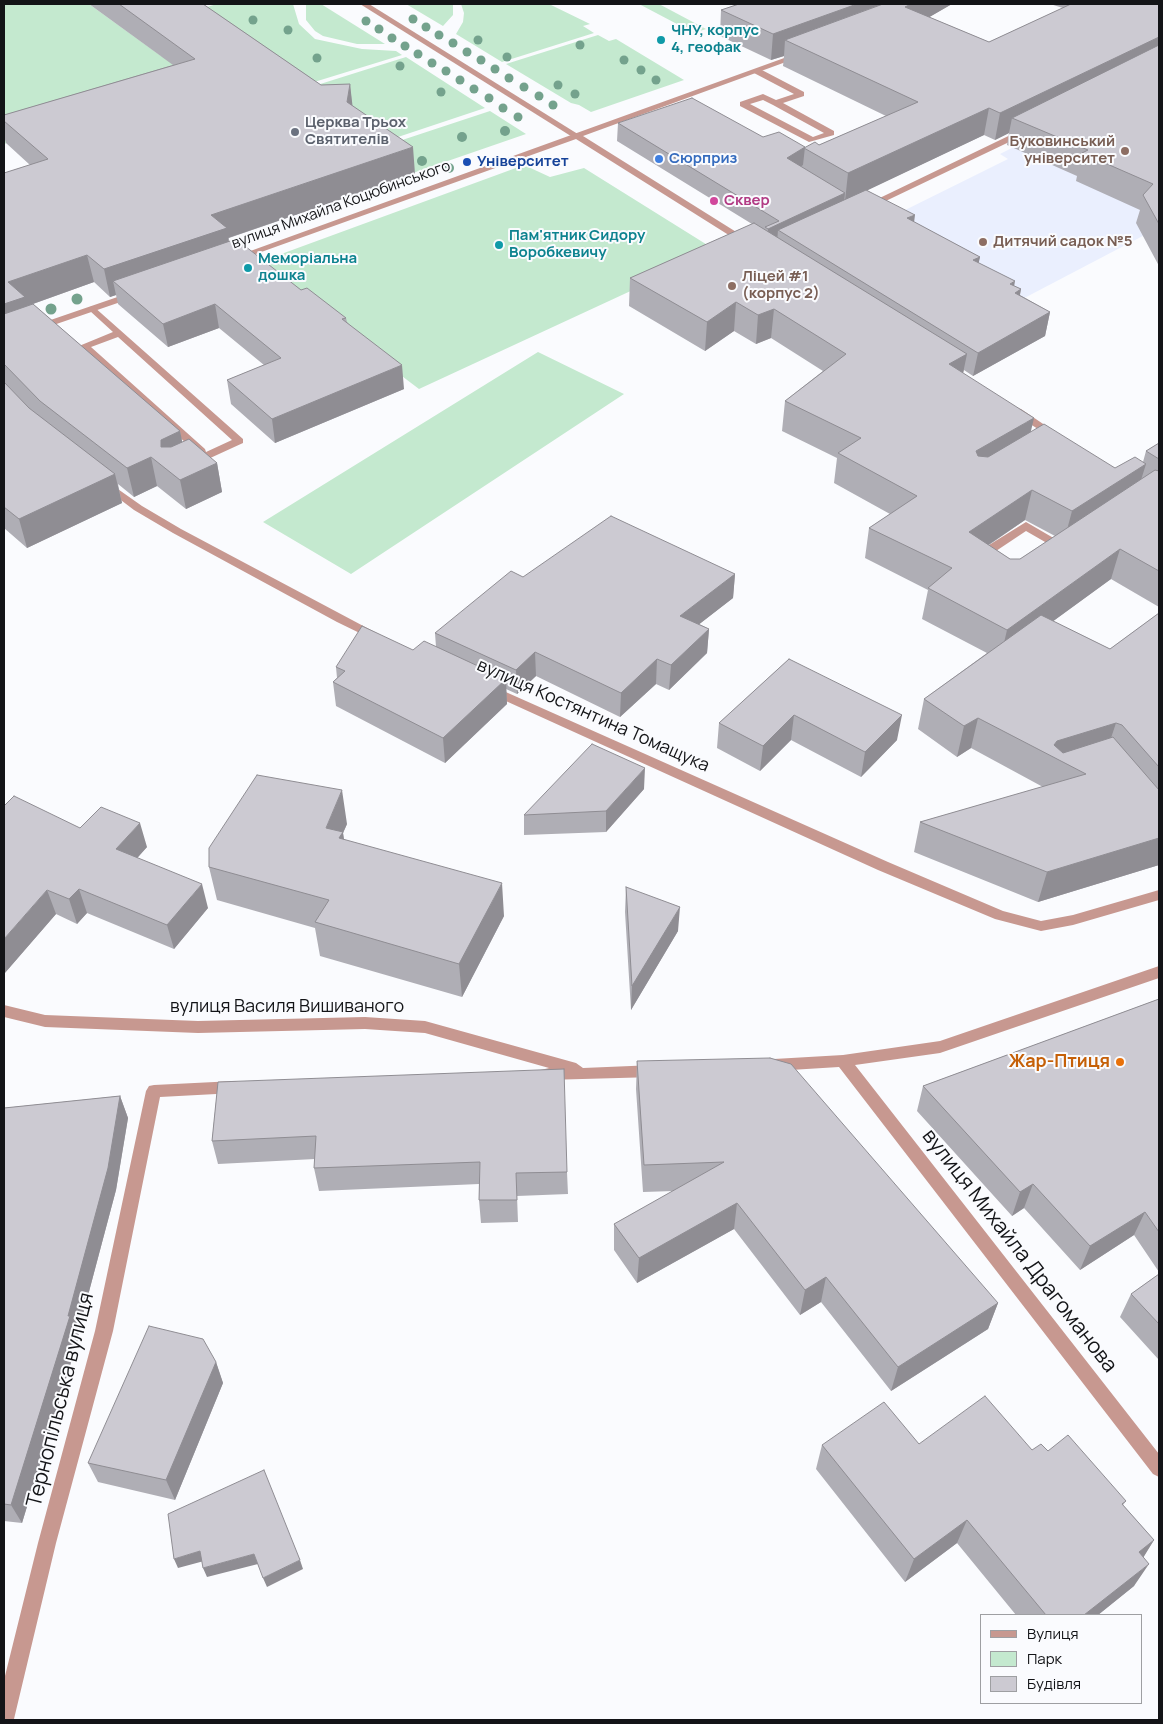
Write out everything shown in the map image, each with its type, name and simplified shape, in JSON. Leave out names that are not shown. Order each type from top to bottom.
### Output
[{"type":"street","points":[[364,4],[756,248]]},
{"type":"street","name":"вулиця Михайла Коцюбинського","points":[[230,261],[812,51]]},
{"type":"street","points":[[757,71],[801,94],[776,103],[763,97],[743,104],[812,140],[831,133],[776,103]]},
{"type":"street","points":[[854,212],[1033,126]]},
{"type":"street","points":[[4,339],[145,290]]},
{"type":"street","points":[[93,308],[240,441],[181,468]]},
{"type":"street","points":[[120,333],[84,346],[207,456]]},
{"type":"street","points":[[1006,404],[1060,439],[1043,444]]},
{"type":"street","points":[[94,476],[138,508],[177,531],[340,619],[386,640]]},
{"type":"street","name":"вулиця Костянтина Томащука","points":[[476,683],[820,838],[1000,915],[1041,926],[1073,920],[1159,895]]},
{"type":"street","points":[[764,1066],[843,1061],[940,1047],[1159,972]]},
{"type":"street","name":"вулиця Василя Вишиваного","points":[[4,1011],[45,1021],[198,1028],[365,1023],[425,1028],[595,1074]]},
{"type":"street","name":"вулиця Михайла Драгоманова","points":[[843,1061],[1159,1468]]},
{"type":"street","points":[[530,1073],[595,1074],[674,1070]]},
{"type":"street","name":"Тернопільська вулиця","points":[[4,1719],[47,1543],[104,1332],[154,1091],[250,1087]]},
{"type":"lane","points":[[978,567],[971,563],[1026,526],[1064,547]]},
{"type":"shaded area","name":"Дитячий садок №5","points":[[1106,100],[1158,228],[1011,305],[881,222],[1008,159],[1000,154]]},
{"type":"green space","points":[[4,4],[89,4],[161,56],[260,66],[4,144]]},
{"type":"green space","points":[[217,4],[293,4],[299,24],[315,39],[362,49],[396,51],[402,55],[298,87],[190,12]]},
{"type":"green space","points":[[306,4],[321,4],[385,44],[357,44],[323,36],[315,31],[306,20]]},
{"type":"green space","points":[[406,4],[453,4],[453,15],[443,26]]},
{"type":"green space","points":[[461,4],[549,4],[590,24],[583,26],[594,33],[502,62],[456,34],[463,22],[464,13]]},
{"type":"green space","points":[[639,4],[659,4],[706,29],[694,33]]},
{"type":"green space","points":[[598,35],[609,41],[616,39],[684,80],[591,112],[571,103],[506,64]]},
{"type":"green space","points":[[406,57],[485,108],[356,151],[279,97]]},
{"type":"green space","points":[[490,111],[526,134],[413,173],[378,148]]},
{"type":"green space","points":[[524,165],[550,177],[584,168],[717,251],[419,389],[254,264]]},
{"type":"green space","points":[[538,352],[624,394],[351,574],[263,522]]},
{"type":"building","points":[[119,4],[203,4],[321,85],[350,84],[347,102],[413,147],[211,215],[227,228],[104,269],[87,255],[8,282],[25,297],[4,304],[4,173],[48,159],[4,121],[4,115],[195,59]]},
{"type":"building","points":[[739,4],[857,4],[773,34],[721,10]]},
{"type":"building","points":[[883,4],[911,4],[905,7],[989,42],[1071,4],[1159,4],[1159,37],[1000,113],[989,108],[848,173],[804,148],[815,142],[819,145],[918,102],[785,40]]},
{"type":"building","points":[[1159,45],[1159,224],[1143,195],[1153,184],[1082,153],[1088,150],[1012,118]]},
{"type":"building","points":[[692,98],[763,137],[779,132],[805,147],[787,158],[845,193],[768,229],[765,227],[779,221],[618,123]]},
{"type":"building","points":[[866,190],[915,215],[907,218],[980,257],[973,260],[1015,281],[1010,284],[1021,289],[1015,293],[1050,312],[978,353],[778,230]]},
{"type":"building","points":[[754,223],[967,354],[949,364],[1034,418],[976,451],[978,456],[988,457],[1044,424],[1115,468],[1135,457],[1146,464],[1072,511],[1032,490],[969,532],[1010,559],[1020,559],[1155,470],[1159,471],[1159,571],[1120,549],[1007,630],[928,588],[952,568],[869,528],[917,496],[838,453],[861,438],[785,401],[846,354],[774,309],[758,315],[736,302],[707,322],[630,278]]},
{"type":"building","points":[[236,239],[301,290],[307,288],[346,318],[342,319],[402,365],[272,419],[227,380],[281,358],[215,304],[163,324],[113,281]]},
{"type":"building","points":[[33,304],[180,431],[161,440],[161,447],[171,447],[189,439],[217,463],[180,480],[151,457],[127,468],[40,401],[4,364],[4,314]]},
{"type":"building","points":[[4,382],[29,408],[115,474],[19,519],[4,507]]},
{"type":"building","points":[[1159,443],[1159,459],[1146,451]]},
{"type":"building","points":[[611,516],[735,574],[680,616],[709,629],[671,665],[657,659],[621,693],[535,652],[516,670],[435,633],[511,571],[523,577]]},
{"type":"building","points":[[1159,613],[1159,767],[1122,725],[1116,723],[1057,741],[1054,745],[1063,753],[1113,737],[1159,790],[1159,838],[1047,872],[920,822],[1086,774],[978,718],[964,726],[924,699],[1041,615],[1110,649]]},
{"type":"building","points":[[362,626],[413,650],[424,641],[506,679],[443,738],[333,682],[345,671],[336,667]]},
{"type":"building","points":[[789,659],[902,715],[865,752],[794,715],[763,746],[719,723]]},
{"type":"building","points":[[592,744],[645,768],[606,811],[524,815]]},
{"type":"building","points":[[257,775],[342,790],[326,828],[343,832],[339,838],[502,883],[459,964],[315,922],[329,900],[209,867],[209,848]]},
{"type":"building","points":[[14,796],[80,828],[101,807],[140,823],[116,849],[202,884],[167,925],[79,889],[69,899],[47,890],[4,939],[4,806]]},
{"type":"building","points":[[626,887],[680,907],[632,986]]},
{"type":"building","points":[[1159,999],[1159,1232],[1145,1212],[1090,1246],[1033,1184],[1020,1192],[923,1086]]},
{"type":"building","points":[[770,1058],[791,1064],[998,1303],[898,1367],[826,1277],[805,1290],[737,1203],[639,1258],[614,1224],[724,1162],[644,1165],[637,1061]]},
{"type":"building","points":[[564,1069],[567,1172],[516,1173],[517,1200],[479,1200],[480,1162],[314,1168],[316,1136],[212,1141],[218,1082]]},
{"type":"building","points":[[120,1096],[108,1168],[68,1316],[70,1316],[11,1505],[4,1504],[4,1108]]},
{"type":"building","points":[[1159,1274],[1159,1324],[1131,1294]]},
{"type":"building","points":[[149,1326],[203,1339],[216,1362],[166,1480],[88,1463]]},
{"type":"building","points":[[985,1396],[1032,1450],[1041,1444],[1048,1451],[1068,1435],[1126,1501],[1122,1504],[1154,1540],[1139,1552],[1149,1564],[1085,1614],[1045,1614],[967,1520],[914,1559],[822,1445],[884,1402],[919,1444]]},
{"type":"building","points":[[264,1470],[300,1560],[263,1578],[254,1554],[203,1568],[200,1551],[174,1559],[168,1514]]},
{"type":"place","name":"ЧНУ, корпус 4, геофак","points":[[661,40]]},
{"type":"place","name":"Церква Трьох Святителів","points":[[295,132]]},
{"type":"place","name":"Буковинський університет","points":[[1125,151]]},
{"type":"place","name":"Сюрприз","points":[[659,159]]},
{"type":"place","name":"Університет","points":[[467,162]]},
{"type":"place","name":"Сквер","points":[[714,201]]},
{"type":"place","name":"Дитячий садок №5","points":[[983,242]]},
{"type":"place","name":"Пам'ятник Сидору Воробкевичу","points":[[499,245]]},
{"type":"place","name":"Меморіальна дошка","points":[[248,268]]},
{"type":"place","name":"Ліцей #1 (корпус 2)","points":[[732,286]]},
{"type":"place","name":"Жар-Птиця","points":[[1120,1062]]}]
